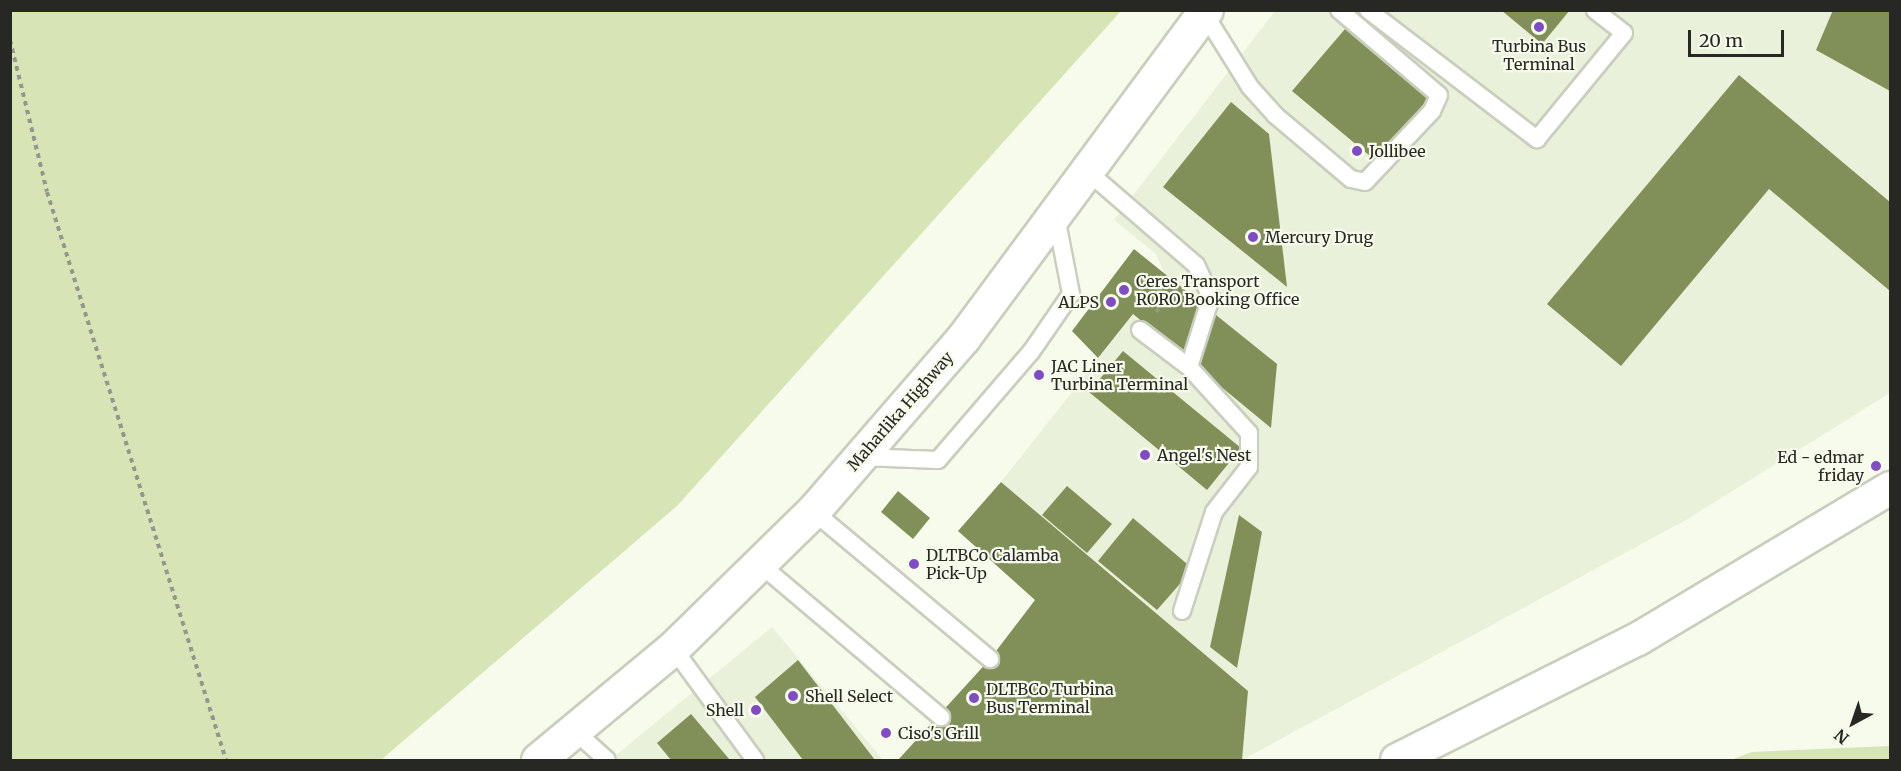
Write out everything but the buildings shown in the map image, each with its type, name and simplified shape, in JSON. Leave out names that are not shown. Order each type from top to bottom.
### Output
[{"type":"highway","name":"Maharlika Highway","points":[[538,760],[576,733],[673,648],[761,565],[813,511],[861,457],[1056,216],[1205,11]]},
{"type":"street","points":[[1397,760],[1638,639],[1890,488]]},
{"type":"lane","points":[[1205,11],[1262,101],[1351,178],[1365,182],[1432,111],[1439,95],[1339,10]]},
{"type":"lane","points":[[1368,10],[1537,139],[1624,33],[1595,10]]},
{"type":"lane","points":[[1087,171],[1196,265],[1211,297],[1189,367]]},
{"type":"lane","points":[[861,457],[938,460],[1023,361],[1071,294],[1056,216]]},
{"type":"lane","points":[[1140,330],[1189,367],[1249,433],[1249,467],[1214,512],[1182,611]]},
{"type":"lane","points":[[813,511],[990,659]]},
{"type":"lane","points":[[761,565],[940,717]]},
{"type":"lane","points":[[673,648],[755,760]]},
{"type":"lane","points":[[576,733],[607,760]]},
{"type":"path","points":[[10,40],[47,192],[226,760]]},
{"type":"path","points":[[1140,330],[1196,265]]},
{"type":"shaded area","points":[[1275,11],[1890,11],[1890,393],[1686,520],[1242,760],[1248,691],[1001,482],[1165,274],[1156,254],[1114,220]]},
{"type":"shaded area","name":"Shell","points":[[772,627],[883,760],[610,760]]},
{"type":"green space","points":[[10,11],[1121,11],[678,505],[381,760],[11,760]]},
{"type":"green space","points":[[1890,746],[1890,760],[1731,760],[1752,752]]},
{"type":"place","name":"Turbina Bus Terminal","points":[[1539,27]]},
{"type":"place","name":"Jollibee","points":[[1357,151]]},
{"type":"place","name":"Mercury Drug","points":[[1253,237]]},
{"type":"place","name":"Ceres Transport RORO Booking Office","points":[[1124,290]]},
{"type":"place","name":"ALPS","points":[[1111,302]]},
{"type":"place","name":"JAC Liner Turbina Terminal","points":[[1039,375]]},
{"type":"place","name":"Angel's Nest","points":[[1145,455]]},
{"type":"place","name":"Ed - edmar friday","points":[[1876,466]]},
{"type":"place","name":"DLTBCo Calamba Pick-Up","points":[[914,564]]},
{"type":"place","name":"Shell Select","points":[[793,696]]},
{"type":"place","name":"DLTBCo Turbina Bus Terminal","points":[[974,698]]},
{"type":"place","name":"Shell","points":[[756,710]]},
{"type":"place","name":"Ciso's Grill","points":[[886,733]]}]
